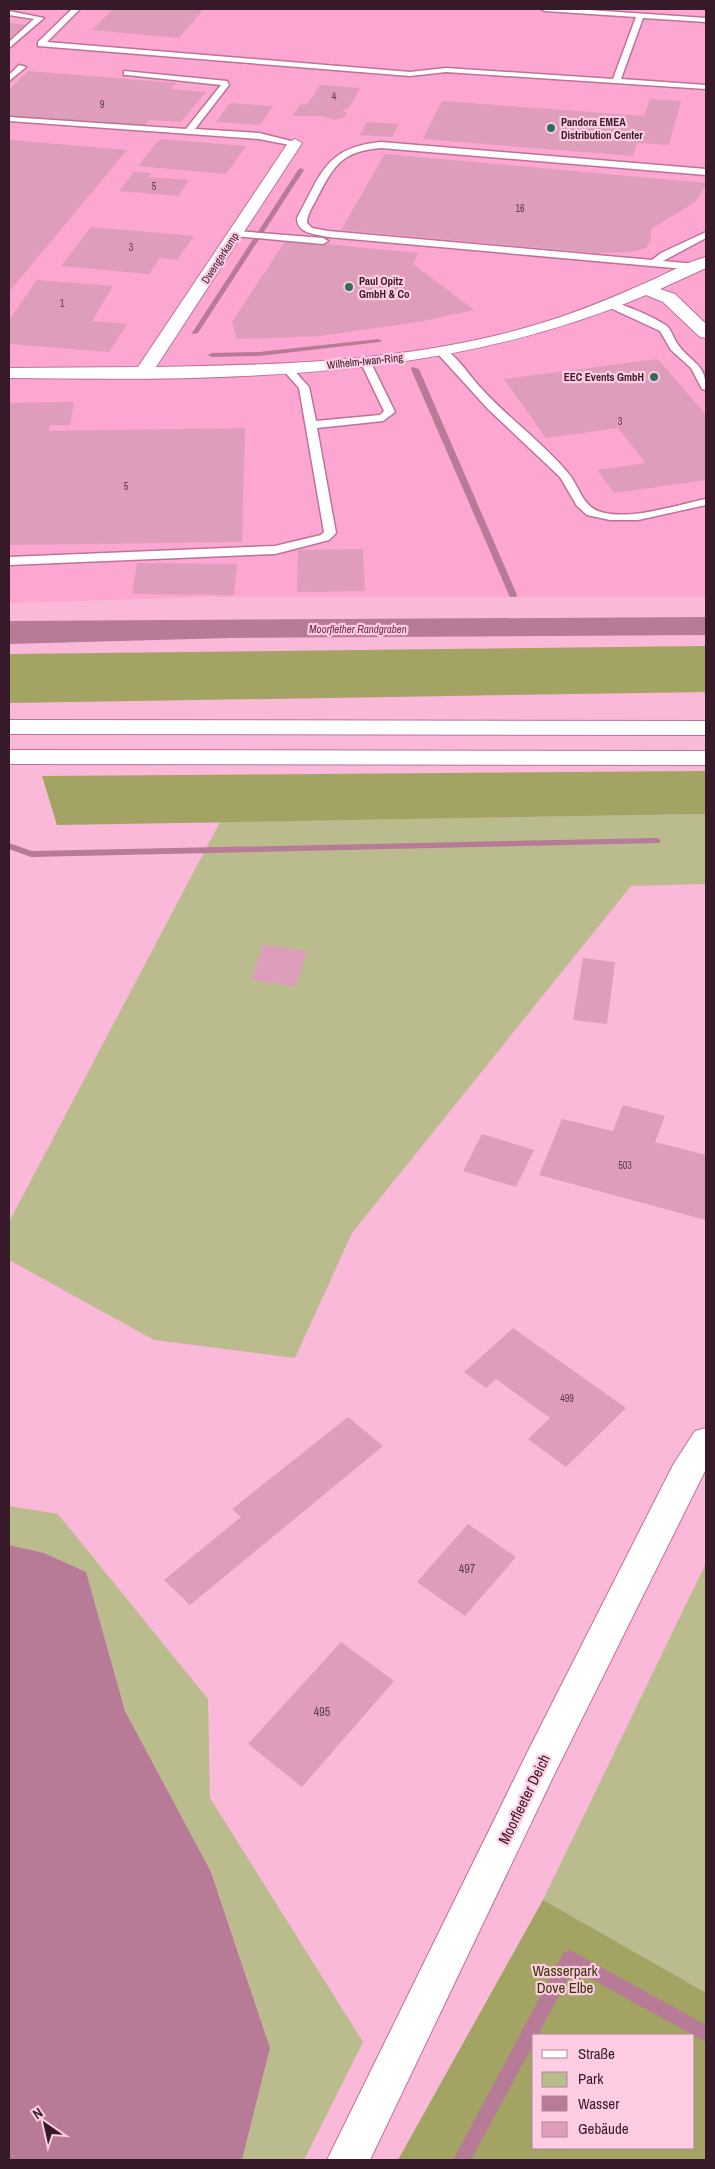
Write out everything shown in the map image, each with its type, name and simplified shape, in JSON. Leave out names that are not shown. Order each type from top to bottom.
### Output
[{"type":"main road","name":"Dwengerkamp","points":[[144,372],[243,234],[296,143]]},
{"type":"main road","name":"Wilhelm-Iwan-Ring","points":[[9,373],[287,369],[441,351],[549,326],[646,289],[701,264]]},
{"type":"main road","points":[[646,289],[669,298],[706,333]]},
{"type":"main road","points":[[9,727],[663,730],[706,727]]},
{"type":"main road","points":[[9,757],[706,758]]},
{"type":"main road","name":"Moorfleeter Deich","points":[[348,2160],[541,1763],[684,1476],[706,1441]]},
{"type":"lane","points":[[76,9],[41,44],[410,74],[446,70],[706,87]]},
{"type":"lane","points":[[545,9],[706,20]]},
{"type":"lane","points":[[9,13],[40,18],[9,46]]},
{"type":"lane","points":[[616,81],[640,16]]},
{"type":"lane","points":[[9,79],[22,67]]},
{"type":"lane","points":[[127,73],[224,83],[225,85],[188,132]]},
{"type":"lane","points":[[653,93],[692,96]]},
{"type":"lane","points":[[9,119],[259,136],[296,143]]},
{"type":"lane","points":[[701,264],[655,263],[328,234],[309,230],[302,224],[302,218],[336,160],[350,151],[369,146],[391,146],[706,172]]},
{"type":"lane","points":[[243,234],[636,269],[673,277]]},
{"type":"lane","points":[[655,263],[664,255],[706,234]]},
{"type":"lane","points":[[609,304],[637,314],[664,329],[675,348],[695,366],[706,387]]},
{"type":"lane","points":[[441,351],[458,365],[482,396],[543,452],[569,481],[581,505],[595,514],[623,518],[706,502]]},
{"type":"lane","points":[[311,425],[383,418],[390,412],[365,361]]},
{"type":"lane","points":[[9,561],[275,550],[325,538],[330,533],[304,387],[287,369]]},
{"type":"shaded area","points":[[9,9],[706,9],[706,597],[206,597],[9,603]]},
{"type":"green space","points":[[706,646],[706,692],[9,703],[9,654]]},
{"type":"green space","points":[[706,771],[706,814],[57,825],[42,776]]},
{"type":"green space","points":[[706,814],[706,884],[631,886],[352,1233],[295,1358],[154,1340],[9,1260],[9,1222],[220,822]]},
{"type":"green space","points":[[9,1506],[58,1514],[208,1699],[210,1798],[363,2042],[304,2160],[242,2160],[270,2048],[211,1872],[125,1711],[86,1573],[44,1553],[9,1545]]},
{"type":"green space","points":[[706,1563],[706,2160],[398,2160],[543,1900]]},
{"type":"green space","name":"Wasserpark Dove Elbe","points":[[543,1900],[706,1993],[706,2160],[398,2160]]},
{"type":"water","name":"Moorflether Randgraben","points":[[706,617],[706,635],[230,638],[9,644],[9,621]]},
{"type":"water","points":[[9,1545],[44,1553],[86,1572],[125,1711],[211,1872],[270,2048],[242,2160],[9,2160]]},
{"type":"building","points":[[113,9],[204,9],[179,38],[92,30]]},
{"type":"building","points":[[9,23],[29,25],[9,42]]},
{"type":"building","points":[[28,71],[176,83],[171,89],[206,92],[181,122],[149,120],[143,127],[9,116],[9,90]]},
{"type":"building","points":[[320,85],[360,88],[349,108],[342,110],[347,113],[345,117],[335,120],[322,116],[292,116],[301,104],[307,105]]},
{"type":"building","name":"Pandora EMEA Distribution Center","points":[[650,99],[681,101],[669,145],[637,143],[633,156],[423,139],[442,101],[644,116]]},
{"type":"building","points":[[230,103],[273,106],[260,125],[216,122]]},
{"type":"building","points":[[367,122],[399,124],[392,137],[360,135]]},
{"type":"building","points":[[160,139],[246,146],[226,174],[138,166]]},
{"type":"building","points":[[9,140],[127,150],[9,292]]},
{"type":"building","points":[[385,154],[706,183],[706,185],[695,202],[651,229],[651,240],[646,248],[631,252],[599,253],[341,230]]},
{"type":"building","points":[[134,172],[151,173],[148,177],[189,180],[178,196],[119,191]]},
{"type":"building","points":[[91,227],[194,236],[177,260],[160,258],[149,274],[61,266]]},
{"type":"building","name":"Paul Opitz GmbH & Co","points":[[286,240],[418,253],[413,264],[474,310],[424,321],[320,336],[237,339],[232,322]]},
{"type":"building","points":[[37,280],[113,286],[92,321],[127,324],[109,352],[9,344],[9,320]]},
{"type":"building","points":[[658,359],[706,415],[706,480],[614,493],[597,470],[646,463],[618,428],[546,438],[504,379]]},
{"type":"building","points":[[74,402],[70,425],[50,425],[49,431],[245,428],[242,542],[9,545],[9,403]]},
{"type":"building","points":[[363,549],[365,591],[297,592],[298,550]]},
{"type":"building","points":[[137,563],[237,564],[234,595],[132,594]]},
{"type":"building","points":[[263,945],[307,951],[296,986],[251,980]]},
{"type":"building","points":[[583,958],[615,962],[607,1024],[573,1020]]},
{"type":"building","points":[[623,1105],[665,1116],[655,1142],[706,1155],[706,1220],[539,1175],[562,1119],[613,1131]]},
{"type":"building","points":[[482,1134],[534,1150],[516,1187],[463,1171]]},
{"type":"building","points":[[513,1328],[626,1408],[566,1467],[528,1439],[550,1418],[496,1379],[486,1388],[464,1372]]},
{"type":"building","points":[[348,1417],[383,1446],[190,1605],[164,1580],[241,1517],[232,1509]]},
{"type":"building","points":[[468,1524],[516,1557],[465,1616],[417,1582]]},
{"type":"building","points":[[341,1642],[394,1681],[302,1787],[248,1744]]},
{"type":"waterway","points":[[195,333],[301,170]]},
{"type":"waterway","points":[[212,355],[259,354],[378,341]]},
{"type":"waterway","points":[[415,369],[513,595]]},
{"type":"waterway","points":[[9,846],[31,854],[656,841]]},
{"type":"waterway","points":[[462,2160],[570,1958],[706,2034]]},
{"type":"place","name":"Pandora EMEA Distribution Center","points":[[551,128]]},
{"type":"place","name":"Paul Opitz GmbH & Co","points":[[349,287]]},
{"type":"place","name":"EEC Events GmbH","points":[[654,377]]}]
